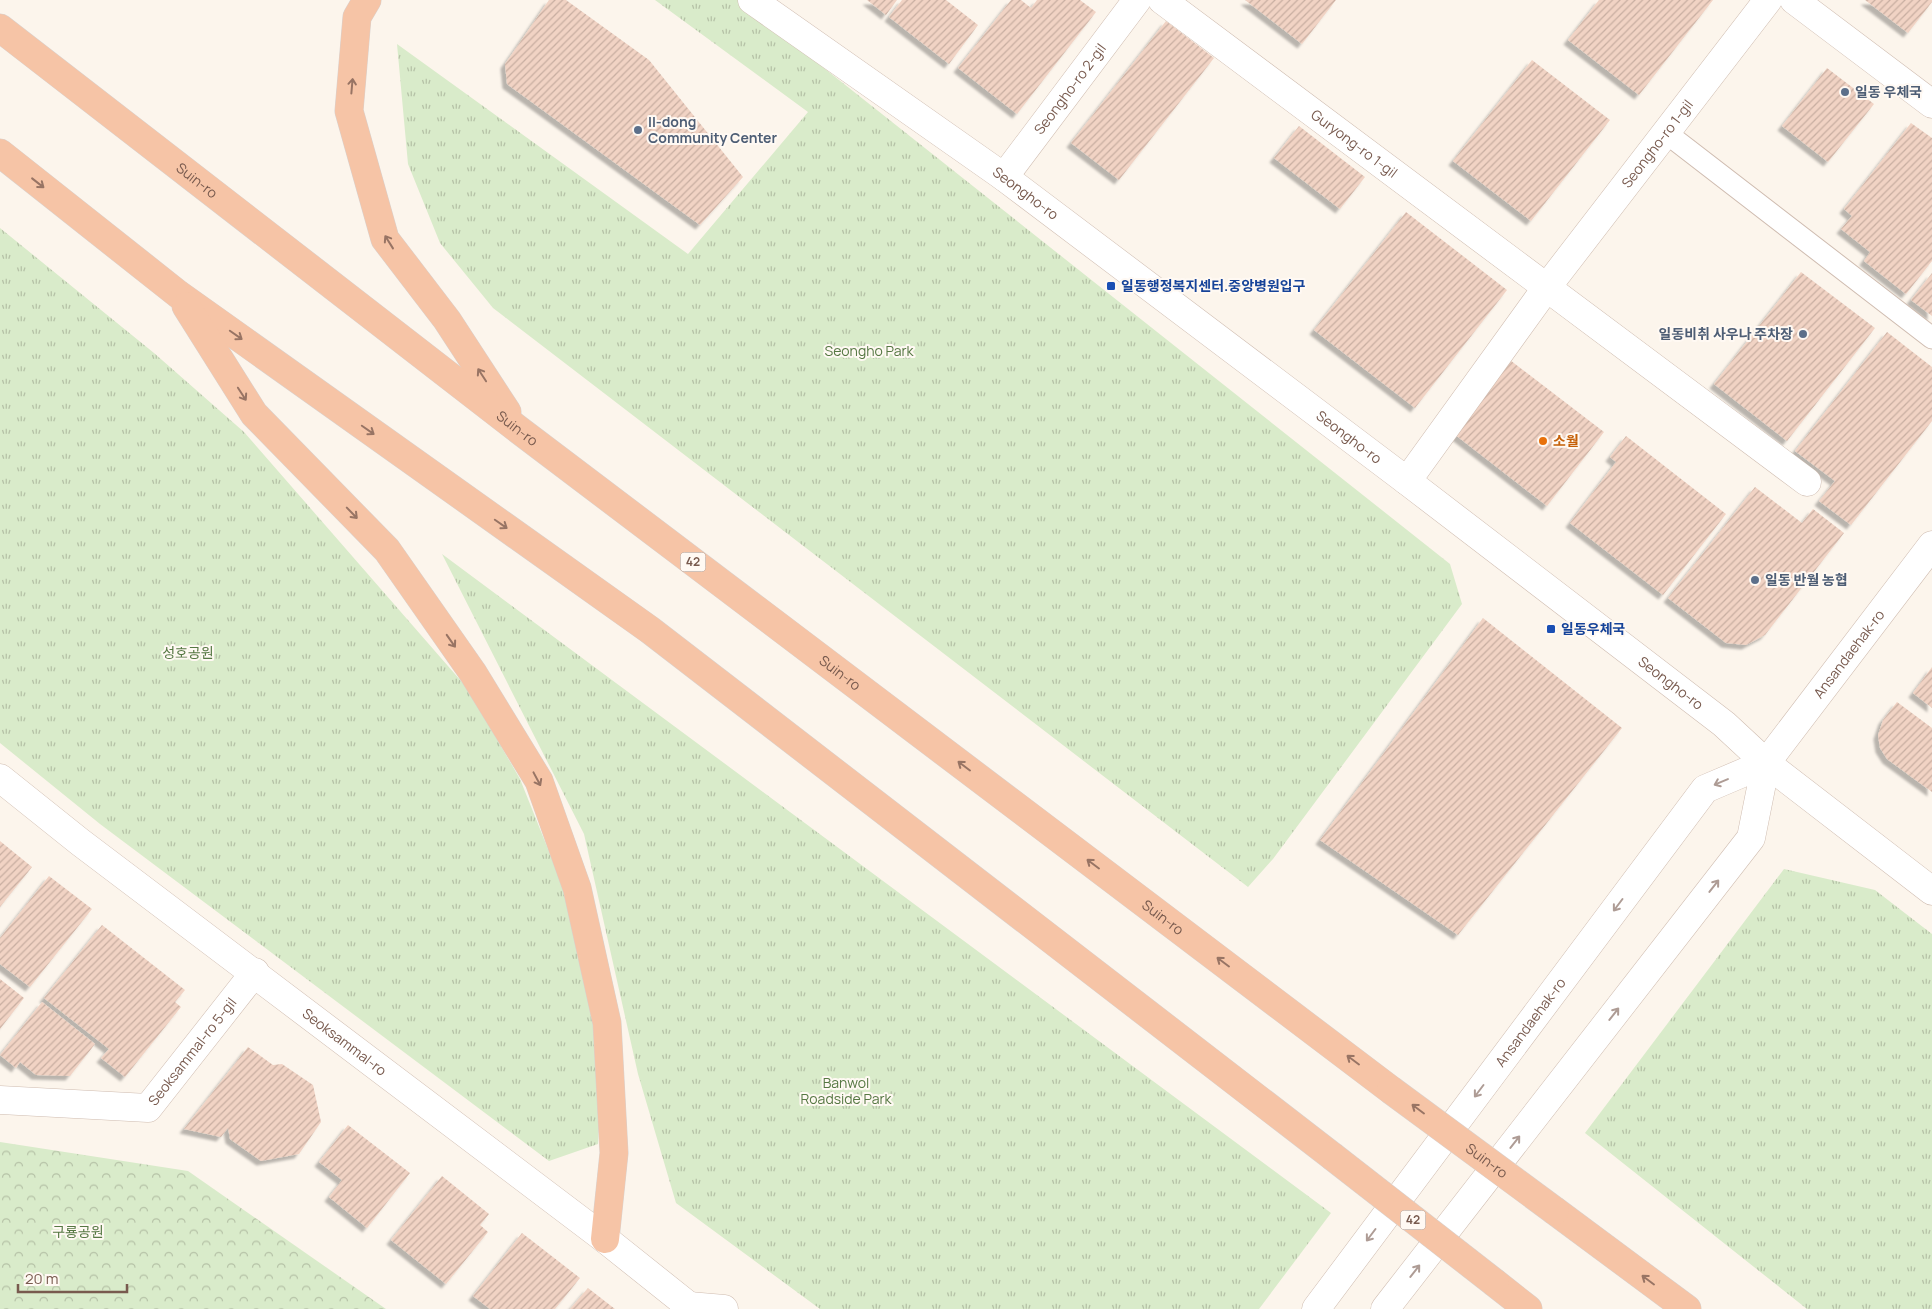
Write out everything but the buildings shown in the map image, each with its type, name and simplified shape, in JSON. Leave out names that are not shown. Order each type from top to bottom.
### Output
[{"type":"highway","points":[[367,0],[357,17],[349,111],[385,239],[446,320],[519,430]]},
{"type":"highway","name":"Suin-ro","points":[[0,28],[519,430],[1392,1090],[1687,1309]]},
{"type":"highway","name":"42","points":[[0,152],[178,294],[650,630],[1528,1309]]},
{"type":"highway","points":[[178,294],[254,414],[387,550],[473,673],[539,782],[577,888],[607,1023],[614,1153],[605,1238]]},
{"type":"street","name":"Seongho-ro","points":[[752,0],[1004,177],[1407,481],[1724,724],[1766,763],[1932,891]]},
{"type":"street","name":"Seongho-ro 2-gil","points":[[1004,177],[1137,0]]},
{"type":"street","name":"Guryong-ro 1-gil","points":[[1162,0],[1547,287]]},
{"type":"street","name":"Seongho-ro 1-gil","points":[[1407,481],[1547,287],[1768,0]]},
{"type":"street","points":[[1794,0],[1932,104]]},
{"type":"street","points":[[1547,287],[1807,482]]},
{"type":"street","name":"Ansandaehak-ro","points":[[1385,1309],[1751,838],[1766,763],[1932,545]]},
{"type":"street","name":"Ansandaehak-ro","points":[[1316,1309],[1705,789],[1766,763]]},
{"type":"street","name":"Seoksammal-ro","points":[[0,778],[80,842],[255,972],[605,1238],[689,1308],[724,1309]]},
{"type":"street","name":"Seoksammal-ro 5-gil","points":[[0,1100],[148,1108],[255,972]]},
{"type":"lane","points":[[1665,132],[1932,338]]},
{"type":"green space","name":"Seongho Park","points":[[655,0],[738,0],[1450,564],[1462,604],[1273,859],[1248,887],[493,308],[440,243],[408,164],[397,44],[688,254],[808,112]]},
{"type":"green space","name":"성호공원","points":[[0,228],[154,353],[244,432],[468,689],[520,779],[568,899],[594,1019],[600,1105],[598,1144],[549,1161],[100,824],[0,743]]},
{"type":"green space","name":"Banwol Roadside Park","points":[[442,554],[1331,1213],[1259,1309],[820,1309],[676,1203],[638,1074],[584,834]]},
{"type":"green space","points":[[1784,869],[1875,890],[1932,934],[1932,1309],[1807,1309],[1585,1133]]},
{"type":"green space","name":"구룡공원","points":[[0,1142],[188,1171],[386,1309],[0,1309]]},
{"type":"place","name":"일동 우체국","points":[[1845,92]]},
{"type":"place","name":"Il-dong Community Center","points":[[638,130]]},
{"type":"place","name":"일동행정복지센터.중앙병원입구","points":[[1111,286]]},
{"type":"place","name":"일동비취 사우나 주차장","points":[[1803,334]]},
{"type":"place","name":"소월","points":[[1543,441]]},
{"type":"place","name":"일동 반월 농협","points":[[1755,580]]},
{"type":"place","name":"일동우체국","points":[[1551,629]]}]
